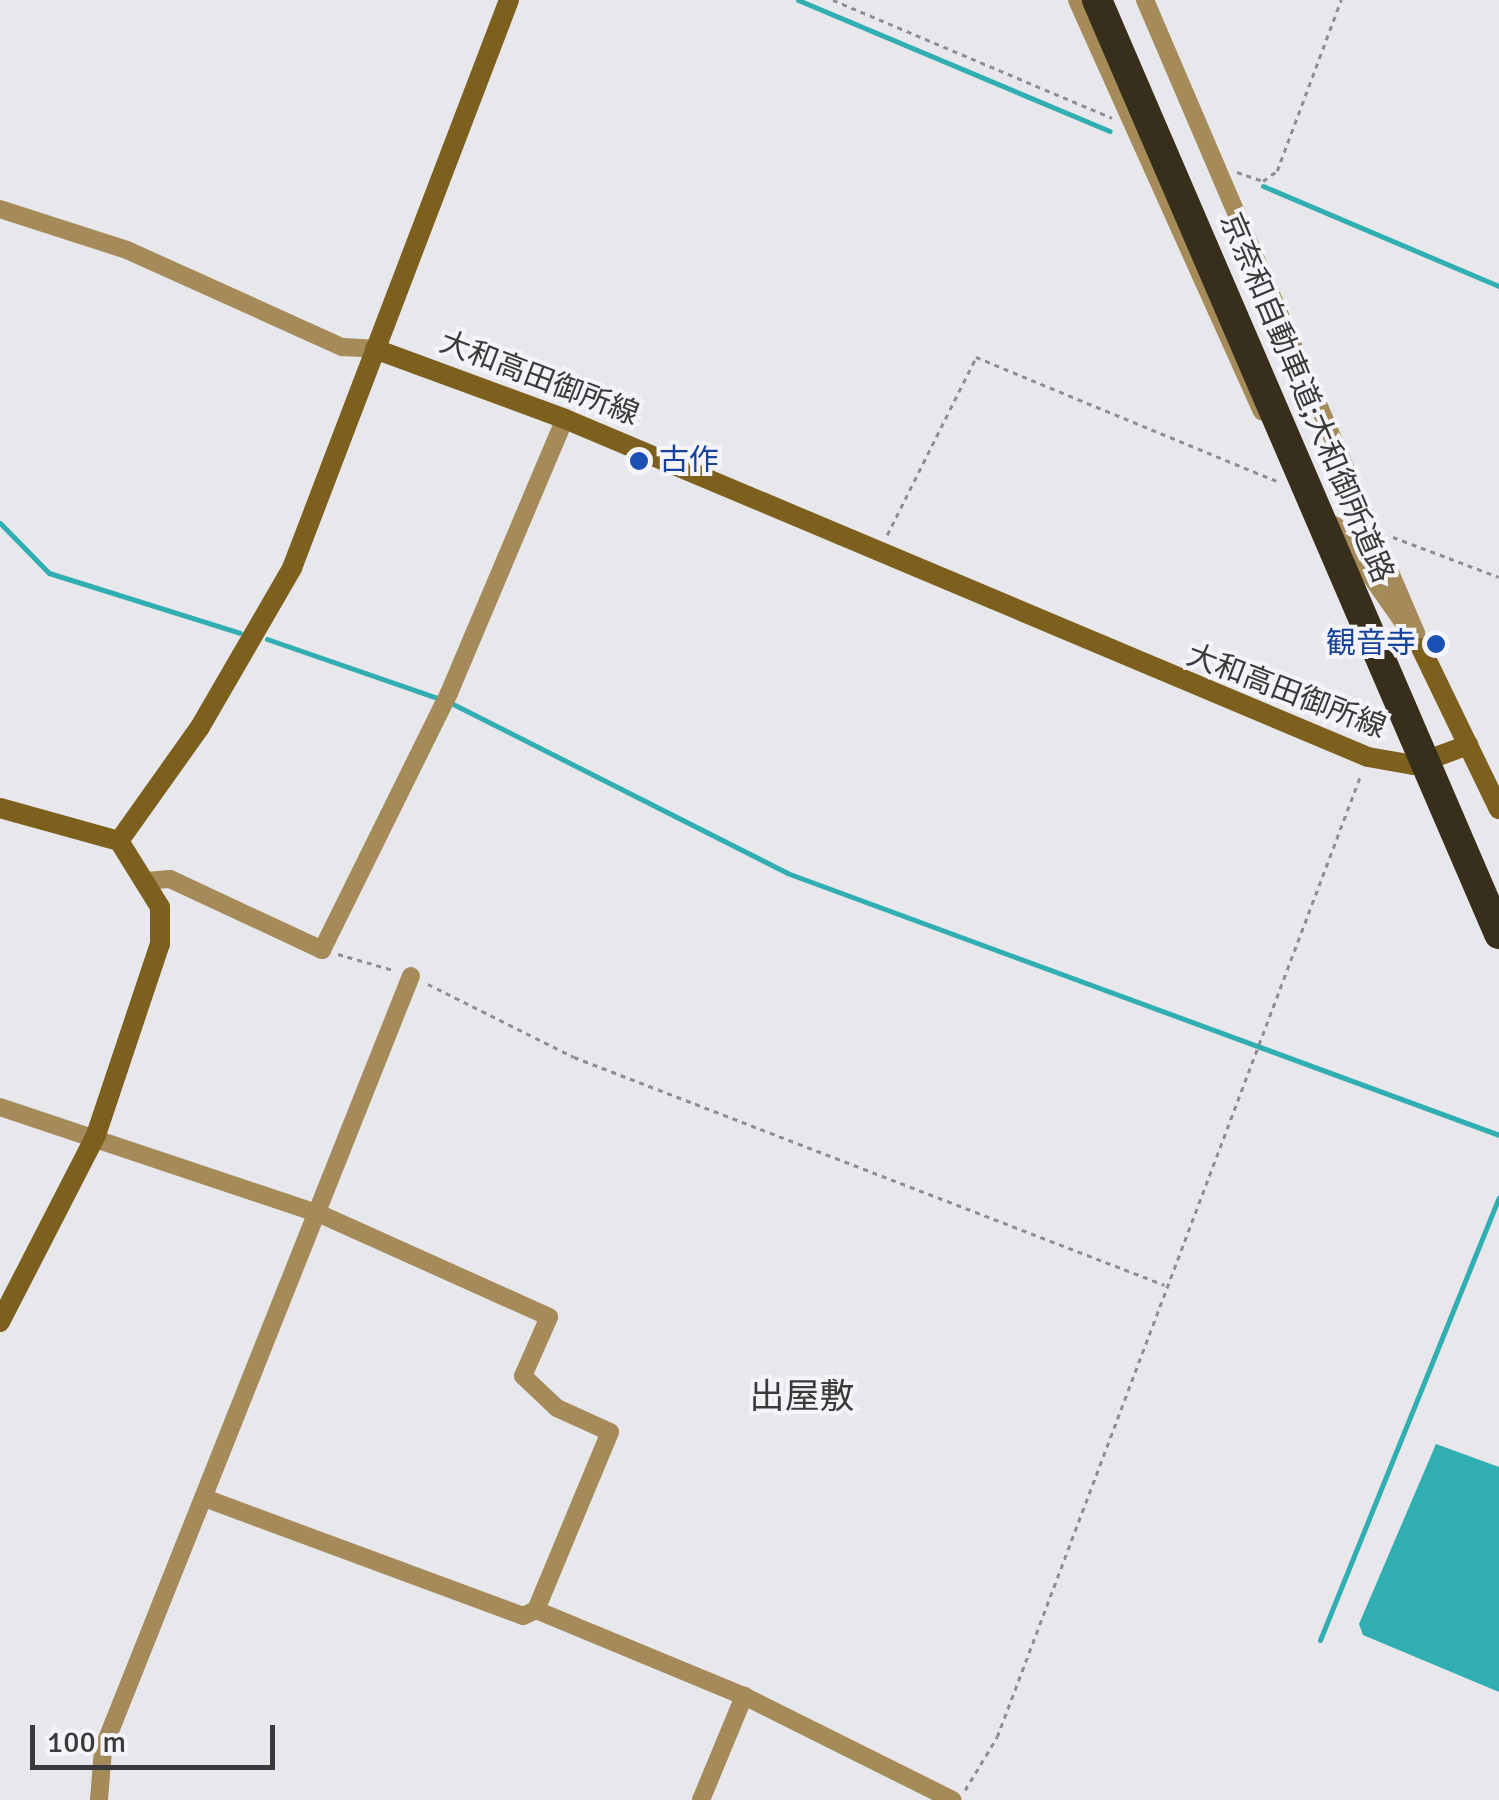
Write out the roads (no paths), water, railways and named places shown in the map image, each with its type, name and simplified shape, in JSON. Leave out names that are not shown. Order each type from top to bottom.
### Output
[{"type":"highway","name":"京奈和自動車道;大和御所道路","points":[[1097,0],[1499,934]]},
{"type":"main road","points":[[119,841],[200,727],[292,568],[508,0]]},
{"type":"main road","name":"大和高田御所線","points":[[375,349],[565,419],[1368,757],[1414,766],[1468,746]]},
{"type":"main road","points":[[1421,648],[1499,809]]},
{"type":"main road","points":[[0,808],[119,841],[146,881],[164,922],[96,1135],[0,1322]]},
{"type":"street","points":[[1077,0],[1248,390],[1421,648]]},
{"type":"street","points":[[1145,0],[1377,536],[1421,648]]},
{"type":"street","points":[[0,208],[142,256],[342,348],[375,349]]},
{"type":"street","points":[[146,881],[170,879],[322,950],[446,700],[565,419]]},
{"type":"street","points":[[98,1800],[103,1749],[207,1499],[411,976]]},
{"type":"street","points":[[0,1108],[96,1135],[320,1214],[549,1318],[524,1376],[557,1408],[610,1432],[536,1610],[523,1616],[207,1499]]},
{"type":"street","points":[[536,1610],[744,1696],[956,1800]]},
{"type":"street","points":[[701,1800],[744,1696]]},
{"type":"water","points":[[1436,1444],[1499,1467],[1499,1692],[1363,1635],[1359,1624]]},
{"type":"waterway","points":[[798,0],[1110,131]]},
{"type":"waterway","points":[[1263,186],[1499,286]]},
{"type":"waterway","points":[[0,523],[49,573],[240,633]]},
{"type":"waterway","points":[[267,639],[440,699]]},
{"type":"waterway","points":[[451,703],[787,873],[1499,1135]]},
{"type":"waterway","points":[[1320,1640],[1499,1198]]},
{"type":"place","name":"古作","points":[[639,461]]},
{"type":"place","name":"観音寺","points":[[1436,644]]},
{"type":"district","name":"出屋敷","points":[[802,1397]]}]
